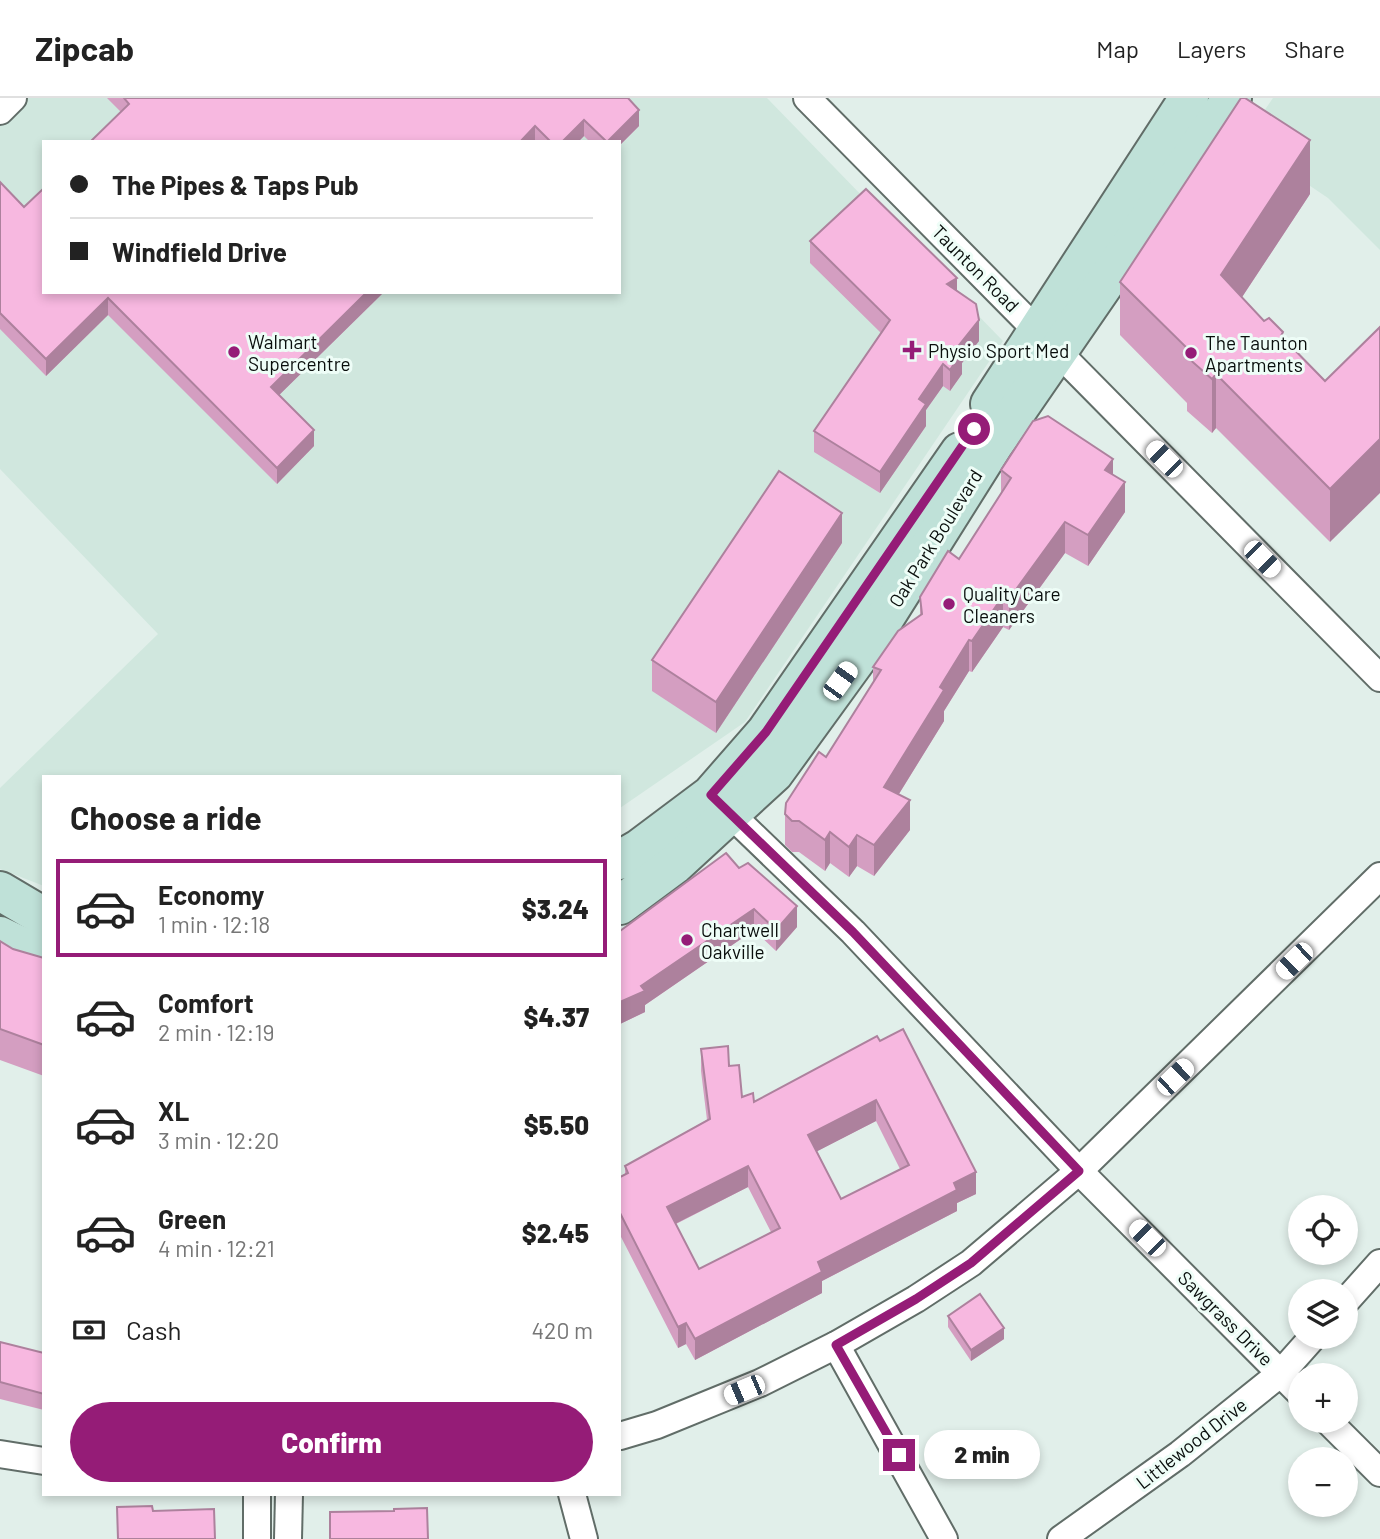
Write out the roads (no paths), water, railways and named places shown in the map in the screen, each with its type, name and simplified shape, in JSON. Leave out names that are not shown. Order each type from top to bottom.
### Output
[{"type":"street","points":[[0,111],[13,98]]},
{"type":"street","name":"Taunton Road","points":[[807,98],[1380,678]]},
{"type":"street","name":"Oak Park Boulevard","points":[[1046,340],[1189,98]]},
{"type":"street","name":"Oak Park Boulevard","points":[[621,904],[674,865],[721,805],[766,732],[958,455],[1232,98]]},
{"type":"street","name":"Oak Park Boulevard","points":[[621,859],[721,805]]},
{"type":"street","name":"Sawgrass Drive","points":[[721,805],[853,932],[1079,1171],[1288,1380]]},
{"type":"street","points":[[621,1436],[657,1426],[761,1383],[836,1345],[916,1299],[971,1263],[1079,1171],[1380,876]]},
{"type":"street","points":[[0,891],[42,916]]},
{"type":"street","points":[[0,936],[42,954]]},
{"type":"street","points":[[1358,1288],[1380,1263]]},
{"type":"street","points":[[836,1345],[944,1539]]},
{"type":"street","name":"Littlewood Drive","points":[[1061,1539],[1180,1454],[1281,1373],[1302,1349]]},
{"type":"street","points":[[1340,1433],[1380,1473]]},
{"type":"street","points":[[0,1454],[42,1461]]},
{"type":"street","points":[[257,1496],[257,1539]]},
{"type":"street","points":[[288,1539],[289,1496]]},
{"type":"street","points":[[573,1496],[584,1539]]},
{"type":"place","name":"Physio Sport Med","points":[[912,350]]},
{"type":"place","name":"Walmart Supercentre","points":[[234,352]]},
{"type":"place","name":"The Taunton Apartments","points":[[1191,353]]},
{"type":"place","name":"Quality Care Cleaners","points":[[949,604]]},
{"type":"place","name":"Chartwell Oakville","points":[[687,940]]}]
